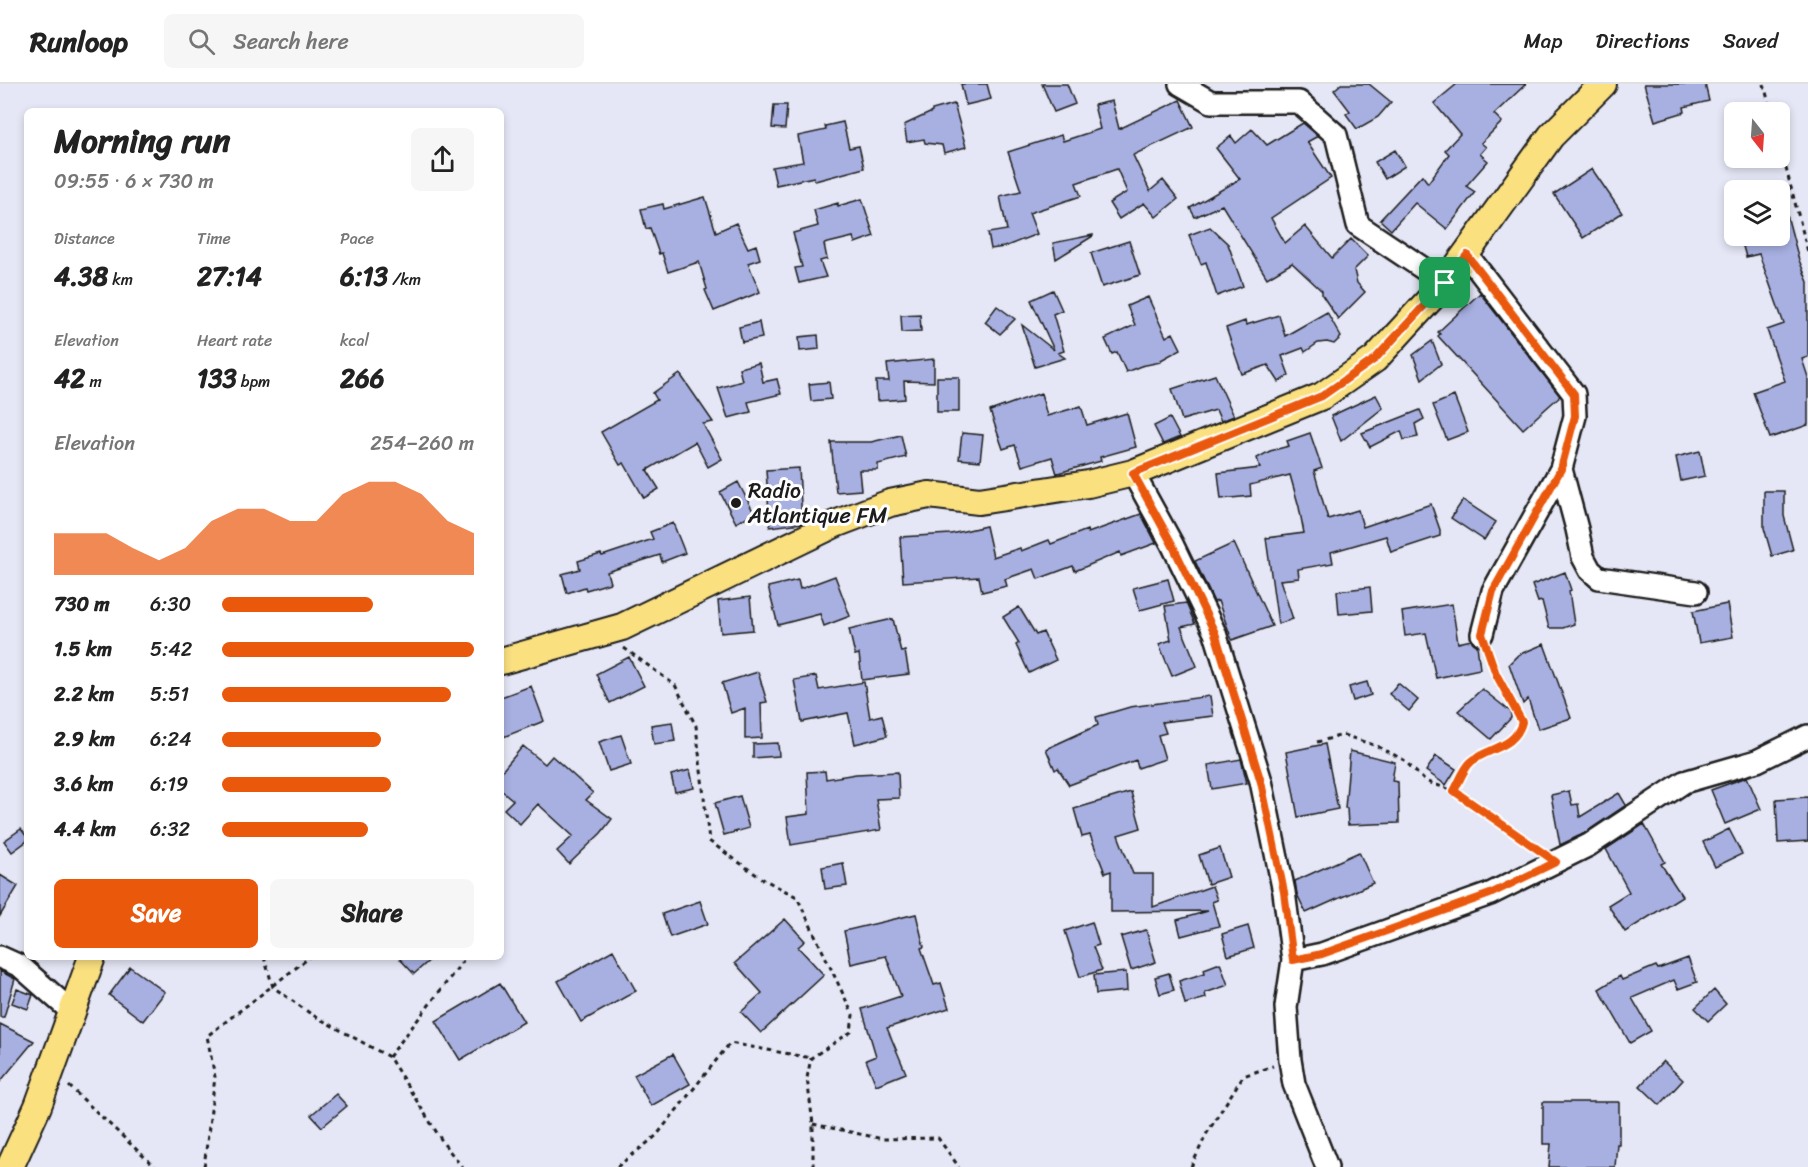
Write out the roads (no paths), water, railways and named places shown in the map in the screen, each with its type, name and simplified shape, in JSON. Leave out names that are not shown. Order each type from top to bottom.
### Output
[{"type":"main road","points":[[504,660],[622,627],[835,524],[890,503],[929,495],[978,501],[1088,484],[1133,473],[1322,396],[1375,359],[1445,283],[1551,136],[1604,84]]},
{"type":"main road","points":[[10,1167],[38,1106],[91,960]]},
{"type":"street","points":[[1180,84],[1209,93],[1299,102],[1336,135],[1358,225],[1445,283]]},
{"type":"street","points":[[1467,255],[1574,394],[1575,416],[1561,469],[1493,591],[1482,634]]},
{"type":"street","points":[[1561,469],[1583,557],[1590,570],[1599,578],[1696,592]]},
{"type":"street","points":[[1133,473],[1172,544],[1218,641],[1261,782],[1284,892],[1293,960],[1287,1007],[1290,1060],[1294,1084],[1327,1167]]},
{"type":"street","points":[[1293,960],[1322,954],[1490,894],[1588,845],[1684,782],[1757,761],[1808,736]]},
{"type":"street","points":[[0,957],[20,966],[71,1011]]},
{"type":"place","name":"Radio Atlantique FM","points":[[736,503]]}]
